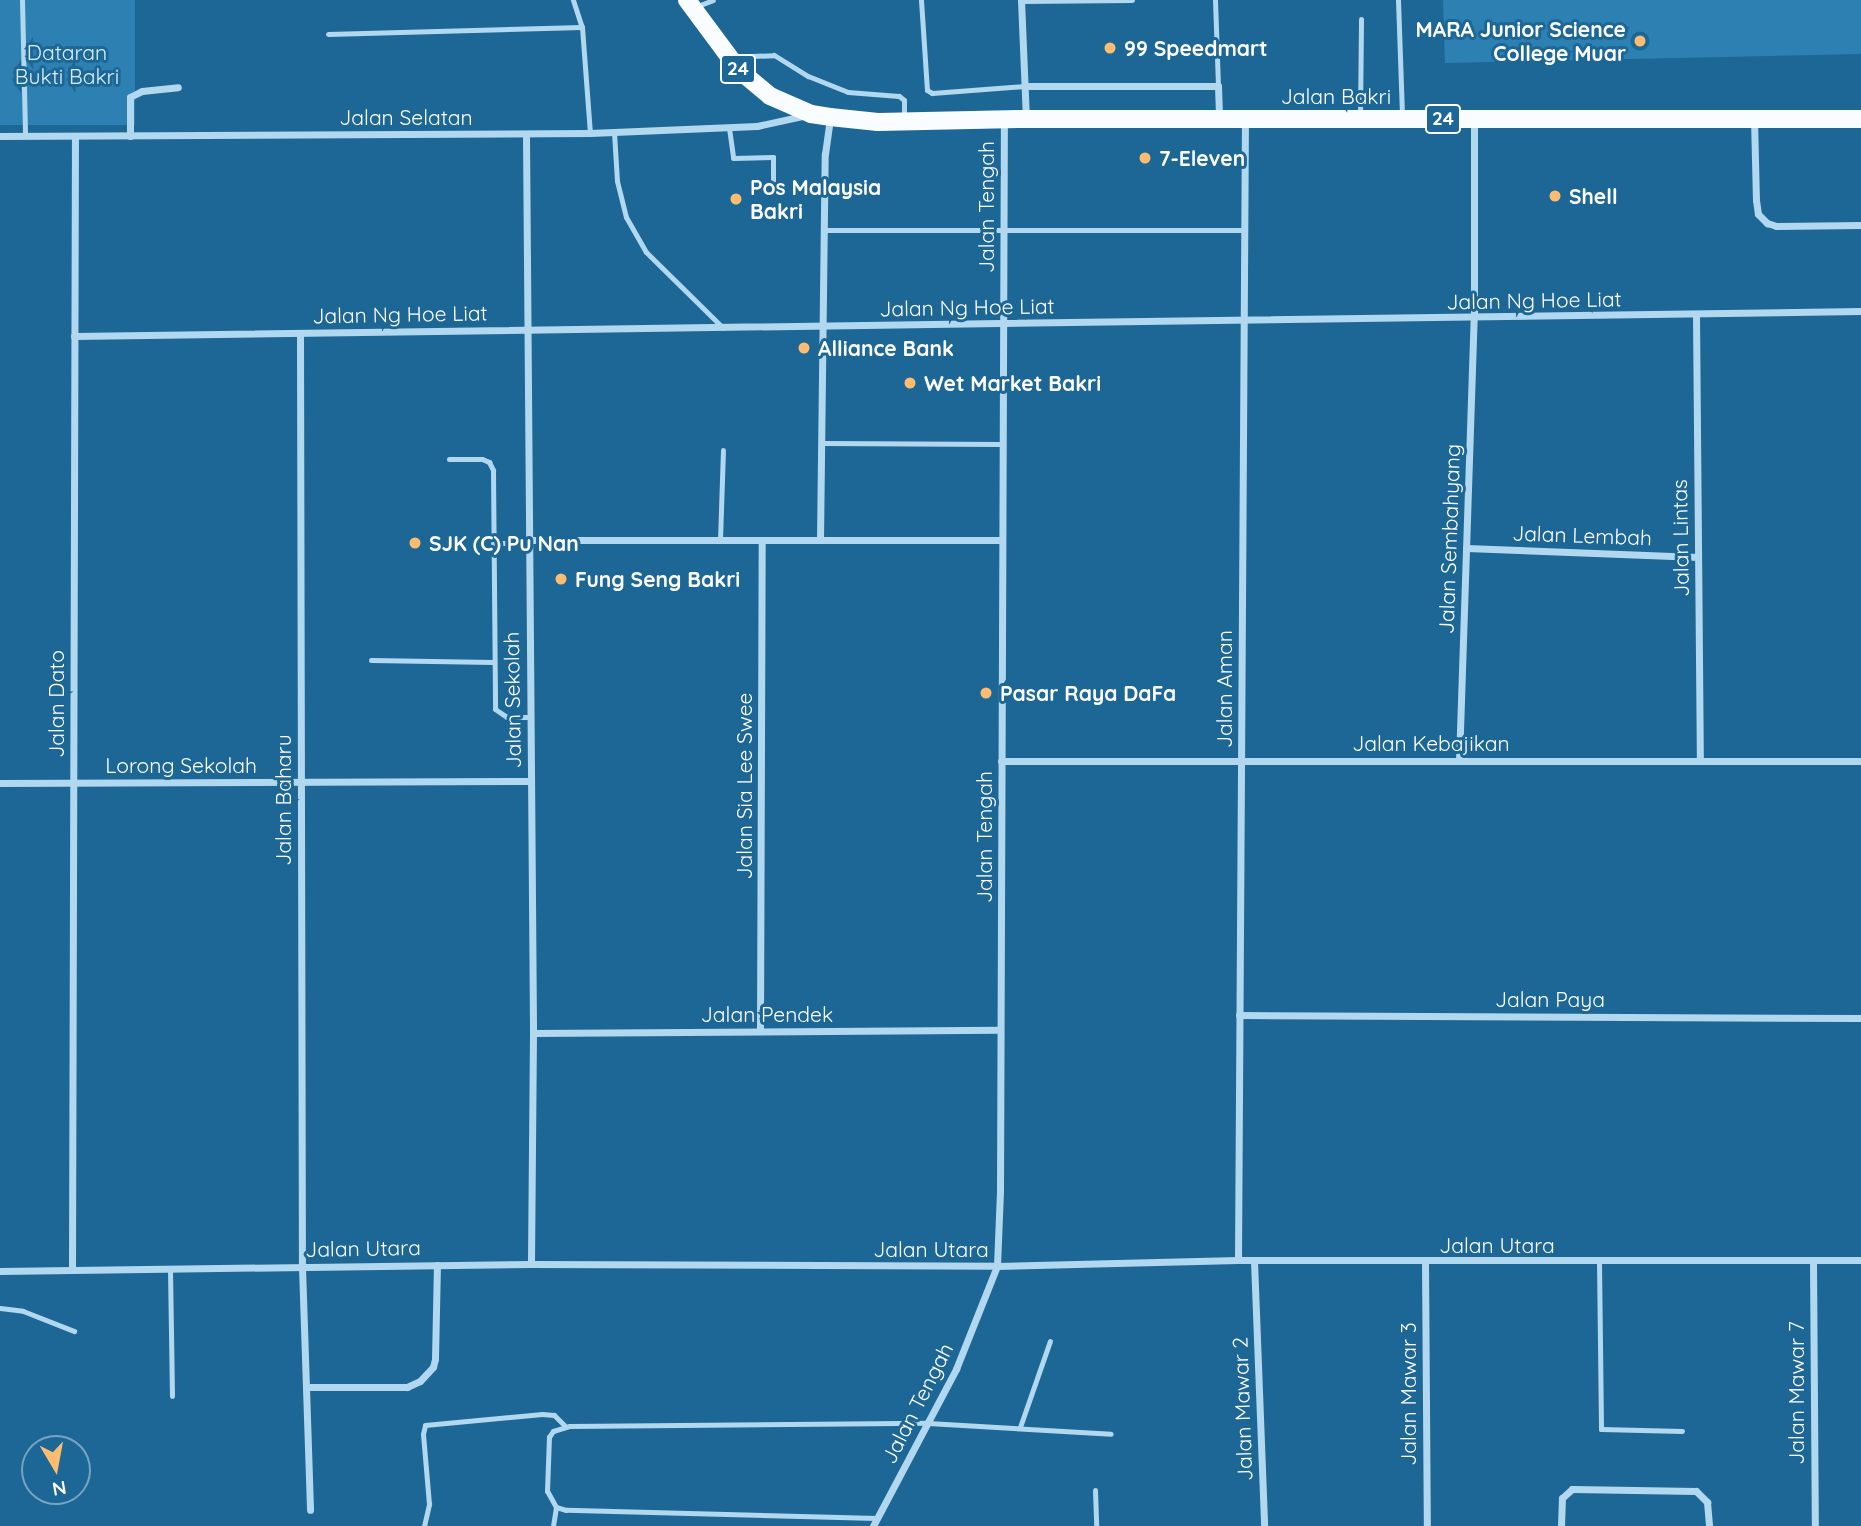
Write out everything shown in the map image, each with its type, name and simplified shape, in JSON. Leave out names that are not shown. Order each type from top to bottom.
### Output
[{"type":"main road","name":"24","points":[[689,4],[734,64],[770,96],[811,114]]},
{"type":"main road","name":"Jalan Bakri","points":[[811,114],[905,122],[1004,119],[1861,119]]},
{"type":"street","points":[[1021,0],[1026,119]]},
{"type":"street","points":[[1024,86],[1218,86],[1219,119]]},
{"type":"street","points":[[130,136],[130,97],[142,91],[178,87]]},
{"type":"street","name":"Jalan Selatan","points":[[0,136],[74,141],[130,136],[526,135],[757,127],[811,114]]},
{"type":"street","points":[[820,540],[825,154],[830,117]]},
{"type":"street","name":"Jalan Tengah","points":[[875,1522],[956,1369],[997,1266],[1004,119]]},
{"type":"street","name":"Jalan Aman","points":[[1238,1260],[1245,119]]},
{"type":"street","name":"Jalan Sembahyang","points":[[1459,761],[1474,298],[1474,119]]},
{"type":"street","points":[[1754,119],[1756,200],[1758,214],[1767,223],[1776,226],[1861,225]]},
{"type":"street","name":"Jalan Sekolah","points":[[526,135],[530,330],[528,542],[533,1033],[531,1264]]},
{"type":"street","name":"Jalan Dato","points":[[72,1270],[74,141]]},
{"type":"street","name":"Jalan Ng Hoe Liat","points":[[74,336],[1244,321],[1473,315],[1696,315],[1861,310]]},
{"type":"street","name":"Jalan Lintas","points":[[1696,315],[1700,761]]},
{"type":"street","name":"Jalan Baharu","points":[[300,333],[302,1266],[310,1510]]},
{"type":"street","name":"Jalan Sia Lee Swee","points":[[761,1031],[762,540]]},
{"type":"street","points":[[528,542],[1002,540]]},
{"type":"street","name":"Jalan Lembah","points":[[1466,548],[1698,557]]},
{"type":"street","name":"Jalan Kebajikan","points":[[1001,761],[1861,761]]},
{"type":"street","name":"Lorong Sekolah","points":[[0,783],[530,781]]},
{"type":"street","name":"Jalan Paya","points":[[1239,1015],[1861,1018]]},
{"type":"street","name":"Jalan Pendek","points":[[533,1033],[1000,1030]]},
{"type":"street","name":"Jalan Utara","points":[[0,1271],[531,1264],[997,1266],[1238,1260],[1600,1267],[1861,1260]]},
{"type":"street","name":"Jalan Mawar 2","points":[[1254,1261],[1264,1526]]},
{"type":"street","name":"Jalan Mawar 7","points":[[1813,1261],[1815,1526]]},
{"type":"street","name":"Jalan Mawar 3","points":[[1424,1262],[1427,1526]]},
{"type":"street","points":[[306,1387],[407,1387],[420,1381],[433,1367],[435,1359],[437,1265]]},
{"type":"street","points":[[1561,1526],[1562,1498],[1572,1489],[1696,1491],[1707,1502],[1709,1526]]},
{"type":"lane","points":[[22,0],[25,136]]},
{"type":"lane","points":[[573,0],[582,26],[590,133]]},
{"type":"lane","points":[[689,4],[713,0]]},
{"type":"lane","points":[[921,0],[927,90],[932,93],[1024,86]]},
{"type":"lane","points":[[1021,0],[1132,0]]},
{"type":"lane","points":[[1215,0],[1218,86]]},
{"type":"lane","points":[[1398,0],[1402,119]]},
{"type":"lane","points":[[1360,119],[1361,19]]},
{"type":"lane","points":[[328,34],[582,26]]},
{"type":"lane","points":[[734,64],[751,55],[775,55],[808,76],[848,92],[899,96],[904,100],[905,122]]},
{"type":"lane","points":[[729,128],[733,159],[773,157],[774,190]]},
{"type":"lane","points":[[614,132],[617,181],[626,217],[646,252],[723,328]]},
{"type":"lane","points":[[824,230],[1244,230]]},
{"type":"lane","points":[[822,443],[1002,444]]},
{"type":"lane","points":[[720,540],[723,450]]},
{"type":"lane","points":[[449,459],[482,459],[492,467],[495,709],[507,717],[529,717]]},
{"type":"lane","points":[[493,543],[528,542]]},
{"type":"lane","points":[[370,660],[493,662]]},
{"type":"lane","points":[[1600,1267],[1601,1429],[1682,1431]]},
{"type":"lane","points":[[170,1269],[172,1396]]},
{"type":"lane","points":[[0,1308],[23,1311],[74,1331]]},
{"type":"lane","points":[[1020,1427],[1050,1341]]},
{"type":"lane","points":[[424,1526],[429,1504],[425,1425],[542,1414],[554,1415],[565,1426]]},
{"type":"lane","points":[[553,1526],[556,1507],[547,1491],[549,1437],[552,1431],[565,1426],[928,1423],[1111,1434]]},
{"type":"lane","points":[[1095,1489],[1096,1526]]},
{"type":"lane","points":[[556,1507],[875,1522]]},
{"type":"green space","name":"Dataran Bukti Bakri","points":[[0,0],[135,0],[135,125],[0,125]]},
{"type":"green space","name":"MARA Junior Science College Muar","points":[[1443,0],[1861,0],[1861,54],[1445,63]]},
{"type":"place","name":"MARA Junior Science College Muar","points":[[1640,41]]},
{"type":"place","name":"99 Speedmart","points":[[1110,48]]},
{"type":"place","name":"7-Eleven","points":[[1145,158]]},
{"type":"place","name":"Shell","points":[[1555,196]]},
{"type":"place","name":"Pos Malaysia Bakri","points":[[736,199]]},
{"type":"place","name":"Alliance Bank","points":[[804,348]]},
{"type":"place","name":"Wet Market Bakri","points":[[910,383]]},
{"type":"place","name":"SJK (C) Pu Nan","points":[[415,543]]},
{"type":"place","name":"Fung Seng Bakri","points":[[561,579]]},
{"type":"place","name":"Pasar Raya DaFa","points":[[986,693]]}]
